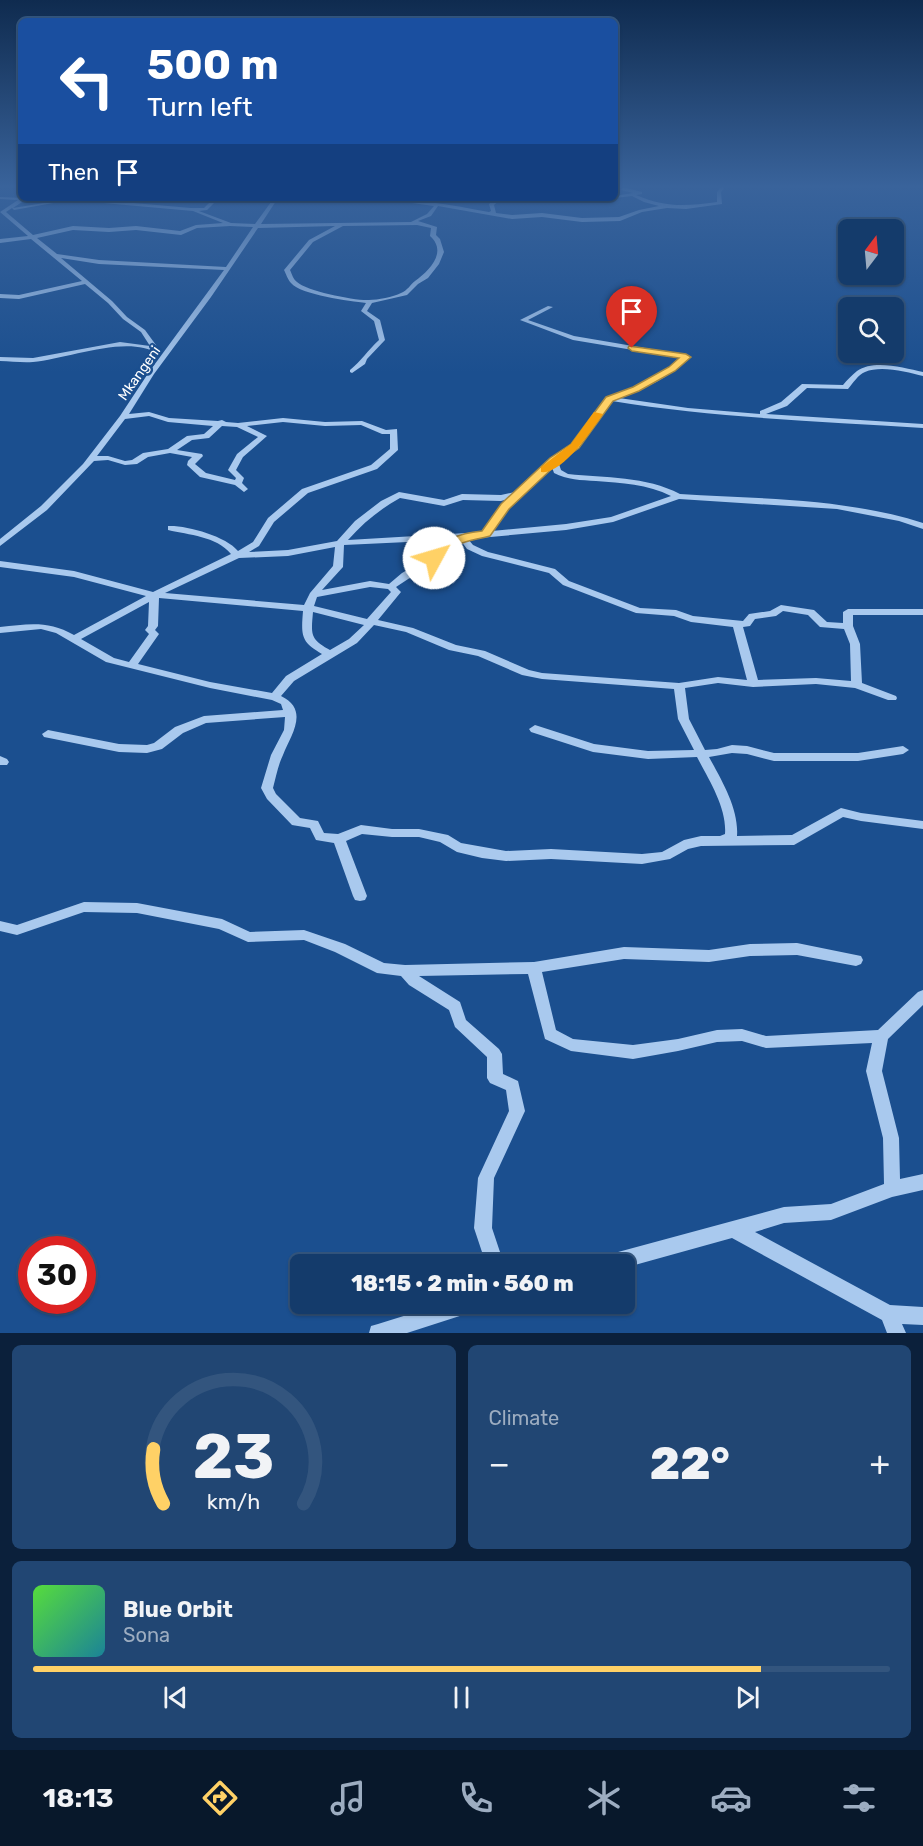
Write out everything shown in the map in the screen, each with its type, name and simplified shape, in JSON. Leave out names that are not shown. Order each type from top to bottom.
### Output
[{"type":"street","points":[[49,249],[110,302],[125,318],[143,331],[163,358]]},
{"type":"street","name":"Mkangeni","points":[[0,543],[60,494],[91,459],[241,249]]},
{"type":"street","points":[[304,249],[286,270],[293,283],[326,295],[370,302],[405,294],[416,283],[426,278],[436,264],[440,249]]},
{"type":"street","points":[[56,256],[99,262],[228,269]]},
{"type":"street","points":[[0,296],[19,297],[86,282]]},
{"type":"street","points":[[352,371],[363,363],[364,358],[382,340],[377,320],[364,312],[370,302]]},
{"type":"street","points":[[486,534],[505,507],[554,460],[575,446],[610,399],[636,389],[672,369],[686,357],[573,338],[523,320],[550,307]]},
{"type":"street","points":[[0,359],[33,360],[120,344],[154,348]]},
{"type":"street","points":[[758,415],[784,404],[805,386],[845,387],[860,371],[890,369],[923,374]]},
{"type":"street","points":[[610,399],[644,405],[758,415],[891,422],[923,426]]},
{"type":"street","points":[[123,417],[149,414],[168,420],[222,422],[238,425],[263,436],[240,456],[232,470],[240,478],[241,486],[203,475],[191,465],[192,461],[199,456],[170,450]]},
{"type":"street","points":[[74,639],[154,595],[256,544],[271,520],[305,491],[374,467],[394,450],[395,445],[394,431],[385,432],[362,423],[326,424],[273,421],[238,425]]},
{"type":"street","points":[[91,459],[108,458],[125,463],[134,462],[146,455],[170,450],[190,438],[206,436],[222,422]]},
{"type":"street","points":[[554,460],[557,471],[566,476],[640,484],[665,490],[678,496],[823,504],[923,526]]},
{"type":"street","points":[[329,654],[312,644],[309,639],[308,609],[313,595],[338,567],[340,543],[358,523],[384,502],[399,495],[444,503],[462,497],[501,498],[520,494]]},
{"type":"street","points":[[237,555],[288,553],[340,543],[462,537],[566,526],[613,519],[678,496]]},
{"type":"street","points":[[879,515],[923,518]]},
{"type":"street","points":[[171,528],[217,539],[231,547],[237,555]]},
{"type":"street","points":[[391,587],[405,574],[427,562],[449,543],[462,537]]},
{"type":"street","points":[[462,537],[470,547],[485,554],[552,571],[567,583],[639,611],[676,613],[691,619],[737,625],[746,624],[754,615],[773,614],[782,608],[811,612],[824,626],[848,626]]},
{"type":"street","points":[[0,564],[74,574],[154,595],[339,613],[409,630],[453,648],[481,652],[526,673],[679,686],[718,680],[753,684],[816,681],[857,686],[892,698]]},
{"type":"street","points":[[275,698],[281,688],[298,673],[352,642],[396,592],[391,587],[370,584],[313,595]]},
{"type":"street","points":[[132,665],[154,634],[150,630],[153,626],[154,595]]},
{"type":"street","points":[[857,686],[855,644],[848,626],[848,612],[923,612]]},
{"type":"street","points":[[737,625],[753,684]]},
{"type":"street","points":[[0,630],[41,626],[60,631],[110,660],[285,702],[290,712],[289,735],[276,756],[267,788],[296,822],[314,824],[320,837],[339,839],[362,829],[392,833],[419,832],[444,838],[457,846],[482,853],[506,856],[551,854],[642,859],[665,856],[684,845],[720,841],[794,840],[841,812],[861,817],[923,825]]},
{"type":"street","points":[[679,686],[684,720],[724,802],[732,825],[731,837],[720,841]]},
{"type":"street","points":[[48,734],[119,748],[147,749],[158,746],[179,730],[204,720],[290,712]]},
{"type":"street","points":[[535,729],[593,747],[648,755],[717,753],[732,748],[774,757],[858,757],[903,750]]},
{"type":"street","points":[[339,839],[360,896]]},
{"type":"street","points":[[0,926],[17,930],[84,907],[137,908],[222,924],[248,937],[304,935],[340,948],[382,969],[405,971],[534,968],[624,953],[709,956],[750,950],[797,949],[856,960]]},
{"type":"street","points":[[534,968],[550,1034],[571,1045],[633,1052],[678,1046],[717,1036],[742,1035],[766,1042],[881,1036]]},
{"type":"street","points":[[405,971],[414,981],[455,1006],[460,1023],[494,1054],[495,1078],[513,1086],[517,1111],[486,1178],[483,1227],[492,1254]]},
{"type":"street","points":[[892,1189],[891,1138],[874,1071],[881,1036],[923,996]]},
{"type":"street","points":[[635,1256],[784,1215],[831,1212],[892,1189],[923,1182]]},
{"type":"street","points":[[733,1229],[888,1314],[923,1316]]},
{"type":"street","points":[[378,1333],[438,1314]]},
{"type":"street","points":[[888,1314],[897,1333]]},
{"type":"slow traffic","points":[[545,470],[554,460],[575,446],[598,414]]},
{"type":"route","points":[[434,558],[449,543],[462,537],[486,534],[505,507],[554,460],[575,446],[610,399],[636,389],[672,369],[686,357],[632,348]]}]
